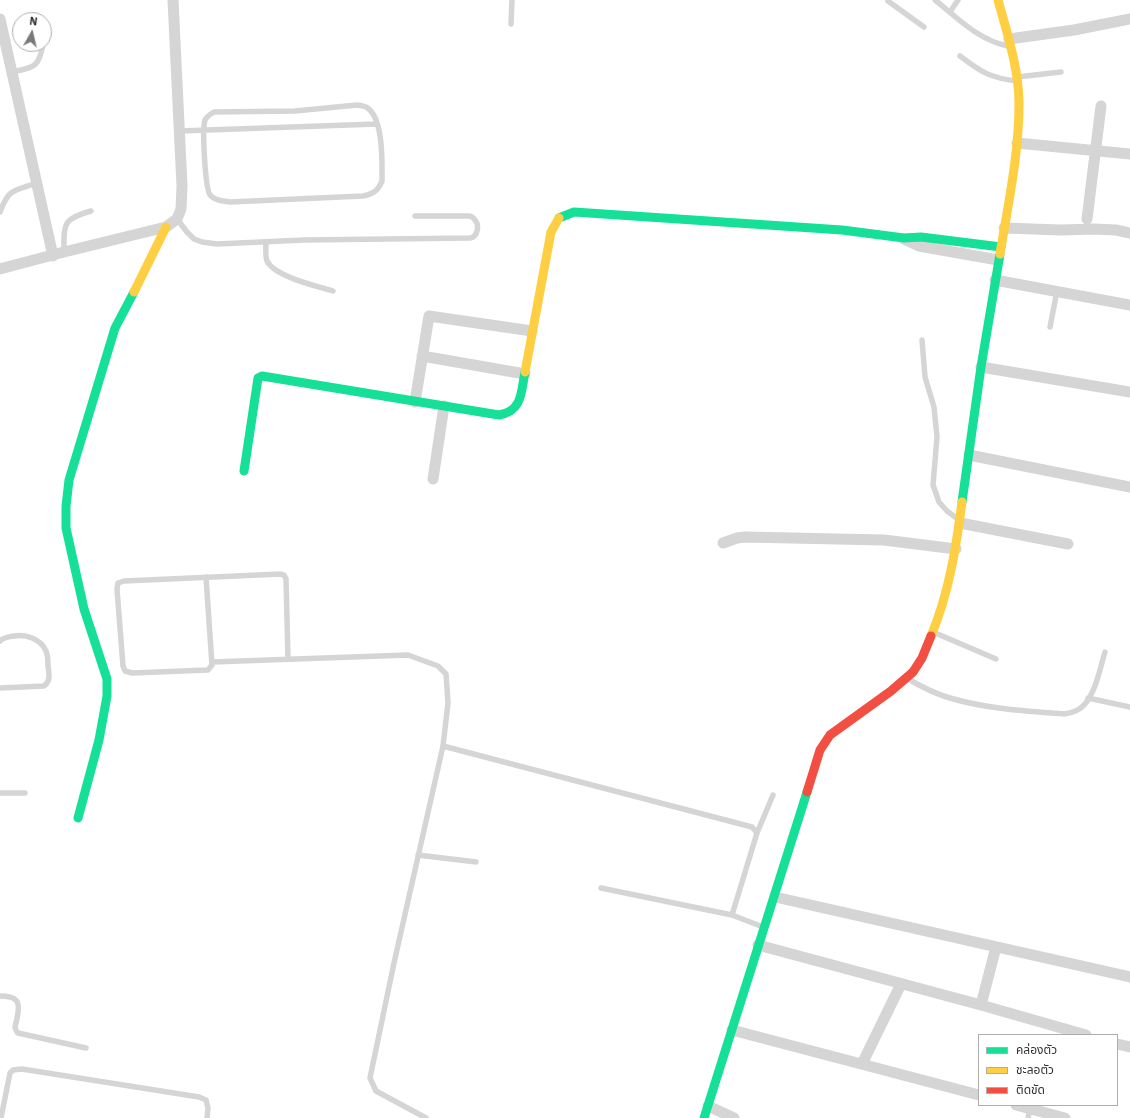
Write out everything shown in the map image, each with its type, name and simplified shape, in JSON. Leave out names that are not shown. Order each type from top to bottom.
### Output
[{"type":"street","points":[[0,270],[64,252],[166,227],[177,219],[181,209],[182,199],[173,0]]},
{"type":"street","points":[[704,1118],[820,750],[830,735],[891,691],[913,672],[922,658],[942,612],[956,549],[981,367],[1017,143],[1019,103],[1016,79],[998,0]]},
{"type":"street","points":[[0,19],[53,256]]},
{"type":"street","points":[[1009,43],[1130,19]]},
{"type":"street","points":[[1088,220],[1101,106]]},
{"type":"street","points":[[1017,143],[1130,154]]},
{"type":"street","points":[[244,471],[258,378],[262,376],[499,415],[509,413],[515,409],[520,398],[544,264],[554,223],[558,218],[574,212],[842,230],[904,238],[921,237],[1001,246]]},
{"type":"street","points":[[78,818],[99,740],[107,696],[107,679],[84,609],[66,528],[66,506],[69,480],[115,328],[166,227]]},
{"type":"street","points":[[1004,228],[1061,230],[1094,229],[1116,230],[1130,233]]},
{"type":"street","points":[[904,238],[919,246],[998,260]]},
{"type":"street","points":[[995,280],[1130,305]]},
{"type":"street","points":[[415,402],[429,316],[532,331]]},
{"type":"street","points":[[422,356],[525,374]]},
{"type":"street","points":[[981,367],[1130,392]]},
{"type":"street","points":[[433,479],[444,406]]},
{"type":"street","points":[[969,455],[1130,487]]},
{"type":"street","points":[[960,522],[1068,544]]},
{"type":"street","points":[[723,543],[745,537],[884,540],[956,549]]},
{"type":"street","points":[[775,896],[1130,977]]},
{"type":"street","points":[[758,945],[1082,1034]]},
{"type":"street","points":[[981,1005],[996,947]]},
{"type":"street","points":[[862,1064],[901,984]]},
{"type":"street","points":[[732,1030],[978,1095]]},
{"type":"street","points":[[1118,1044],[1130,1047]]},
{"type":"street","points":[[708,1106],[734,1118]]},
{"type":"street","points":[[1018,1106],[1029,1113],[1065,1118]]},
{"type":"lane","points":[[511,24],[512,0]]},
{"type":"lane","points":[[936,0],[985,39],[995,44],[1009,43]]},
{"type":"lane","points":[[950,12],[958,0]]},
{"type":"lane","points":[[888,1],[924,27]]},
{"type":"lane","points":[[12,72],[31,67],[38,63],[42,52]]},
{"type":"lane","points":[[960,56],[979,70],[1000,79],[1016,79],[1061,72]]},
{"type":"lane","points":[[357,105],[366,107],[371,112],[377,124],[380,134],[382,181],[379,188],[373,194],[363,196],[230,202],[217,200],[210,194],[207,186],[203,131],[205,121],[208,116],[214,112],[296,111],[357,105]]},
{"type":"lane","points":[[179,131],[377,124]]},
{"type":"lane","points":[[0,212],[7,196],[12,192],[37,184]]},
{"type":"lane","points":[[64,252],[64,230],[66,223],[69,219],[76,215],[91,211]]},
{"type":"lane","points":[[177,219],[194,239],[202,242],[217,244],[474,238],[476,235],[476,222],[474,218],[468,216],[415,216]]},
{"type":"lane","points":[[266,242],[267,260],[273,268],[283,274],[333,292]]},
{"type":"lane","points":[[1050,327],[1057,291]]},
{"type":"lane","points":[[922,340],[925,377],[934,407],[937,437],[933,486],[939,502],[960,522]]},
{"type":"lane","points":[[206,577],[212,662],[211,668],[208,670],[132,674],[125,671],[123,666],[117,589],[118,583],[124,581],[206,577],[281,574],[284,575],[286,579],[288,659]]},
{"type":"lane","points":[[933,632],[996,659]]},
{"type":"lane","points":[[0,641],[3,638],[19,635],[30,637],[40,643],[47,651],[50,677],[48,683],[44,686],[0,688]]},
{"type":"lane","points":[[906,678],[926,689],[950,698],[993,707],[1064,714],[1074,712],[1084,705],[1097,680],[1105,652]]},
{"type":"lane","points":[[212,662],[408,655],[438,666],[446,674],[448,703],[443,746],[394,963],[370,1078],[376,1091],[426,1118]]},
{"type":"lane","points":[[1088,698],[1130,707]]},
{"type":"lane","points":[[443,746],[748,825],[757,833]]},
{"type":"lane","points":[[0,794],[25,793]]},
{"type":"lane","points":[[732,915],[757,833],[773,795]]},
{"type":"lane","points":[[418,855],[476,862]]},
{"type":"lane","points":[[601,888],[732,915],[765,928]]},
{"type":"lane","points":[[0,996],[9,996],[18,1002],[19,1010],[15,1028],[18,1033],[86,1048]]},
{"type":"lane","points":[[1,1118],[8,1078],[13,1070],[17,1069],[199,1098],[206,1100],[208,1108],[207,1118]]},
{"type":"traffic: fast","points":[[559,218],[574,212],[842,230],[904,238],[921,237],[1001,247]]},
{"type":"traffic: fast","points":[[962,502],[981,367],[1000,254]]},
{"type":"traffic: fast","points":[[78,818],[99,740],[107,696],[107,679],[84,609],[66,528],[66,506],[69,480],[115,328],[134,292]]},
{"type":"traffic: fast","points":[[244,471],[258,378],[262,376],[499,415],[507,413],[517,405],[520,399],[525,372]]},
{"type":"traffic: fast","points":[[704,1118],[807,792]]},
{"type":"traffic: slow","points":[[998,0],[1015,64],[1019,104],[1019,123],[1015,161],[1000,254]]},
{"type":"traffic: slow","points":[[525,372],[551,232],[559,218]]},
{"type":"traffic: slow","points":[[134,292],[166,227]]},
{"type":"traffic: slow","points":[[931,636],[947,587],[962,502]]},
{"type":"traffic: jam","points":[[807,792],[820,750],[830,735],[891,691],[913,672],[922,658],[931,636]]}]
